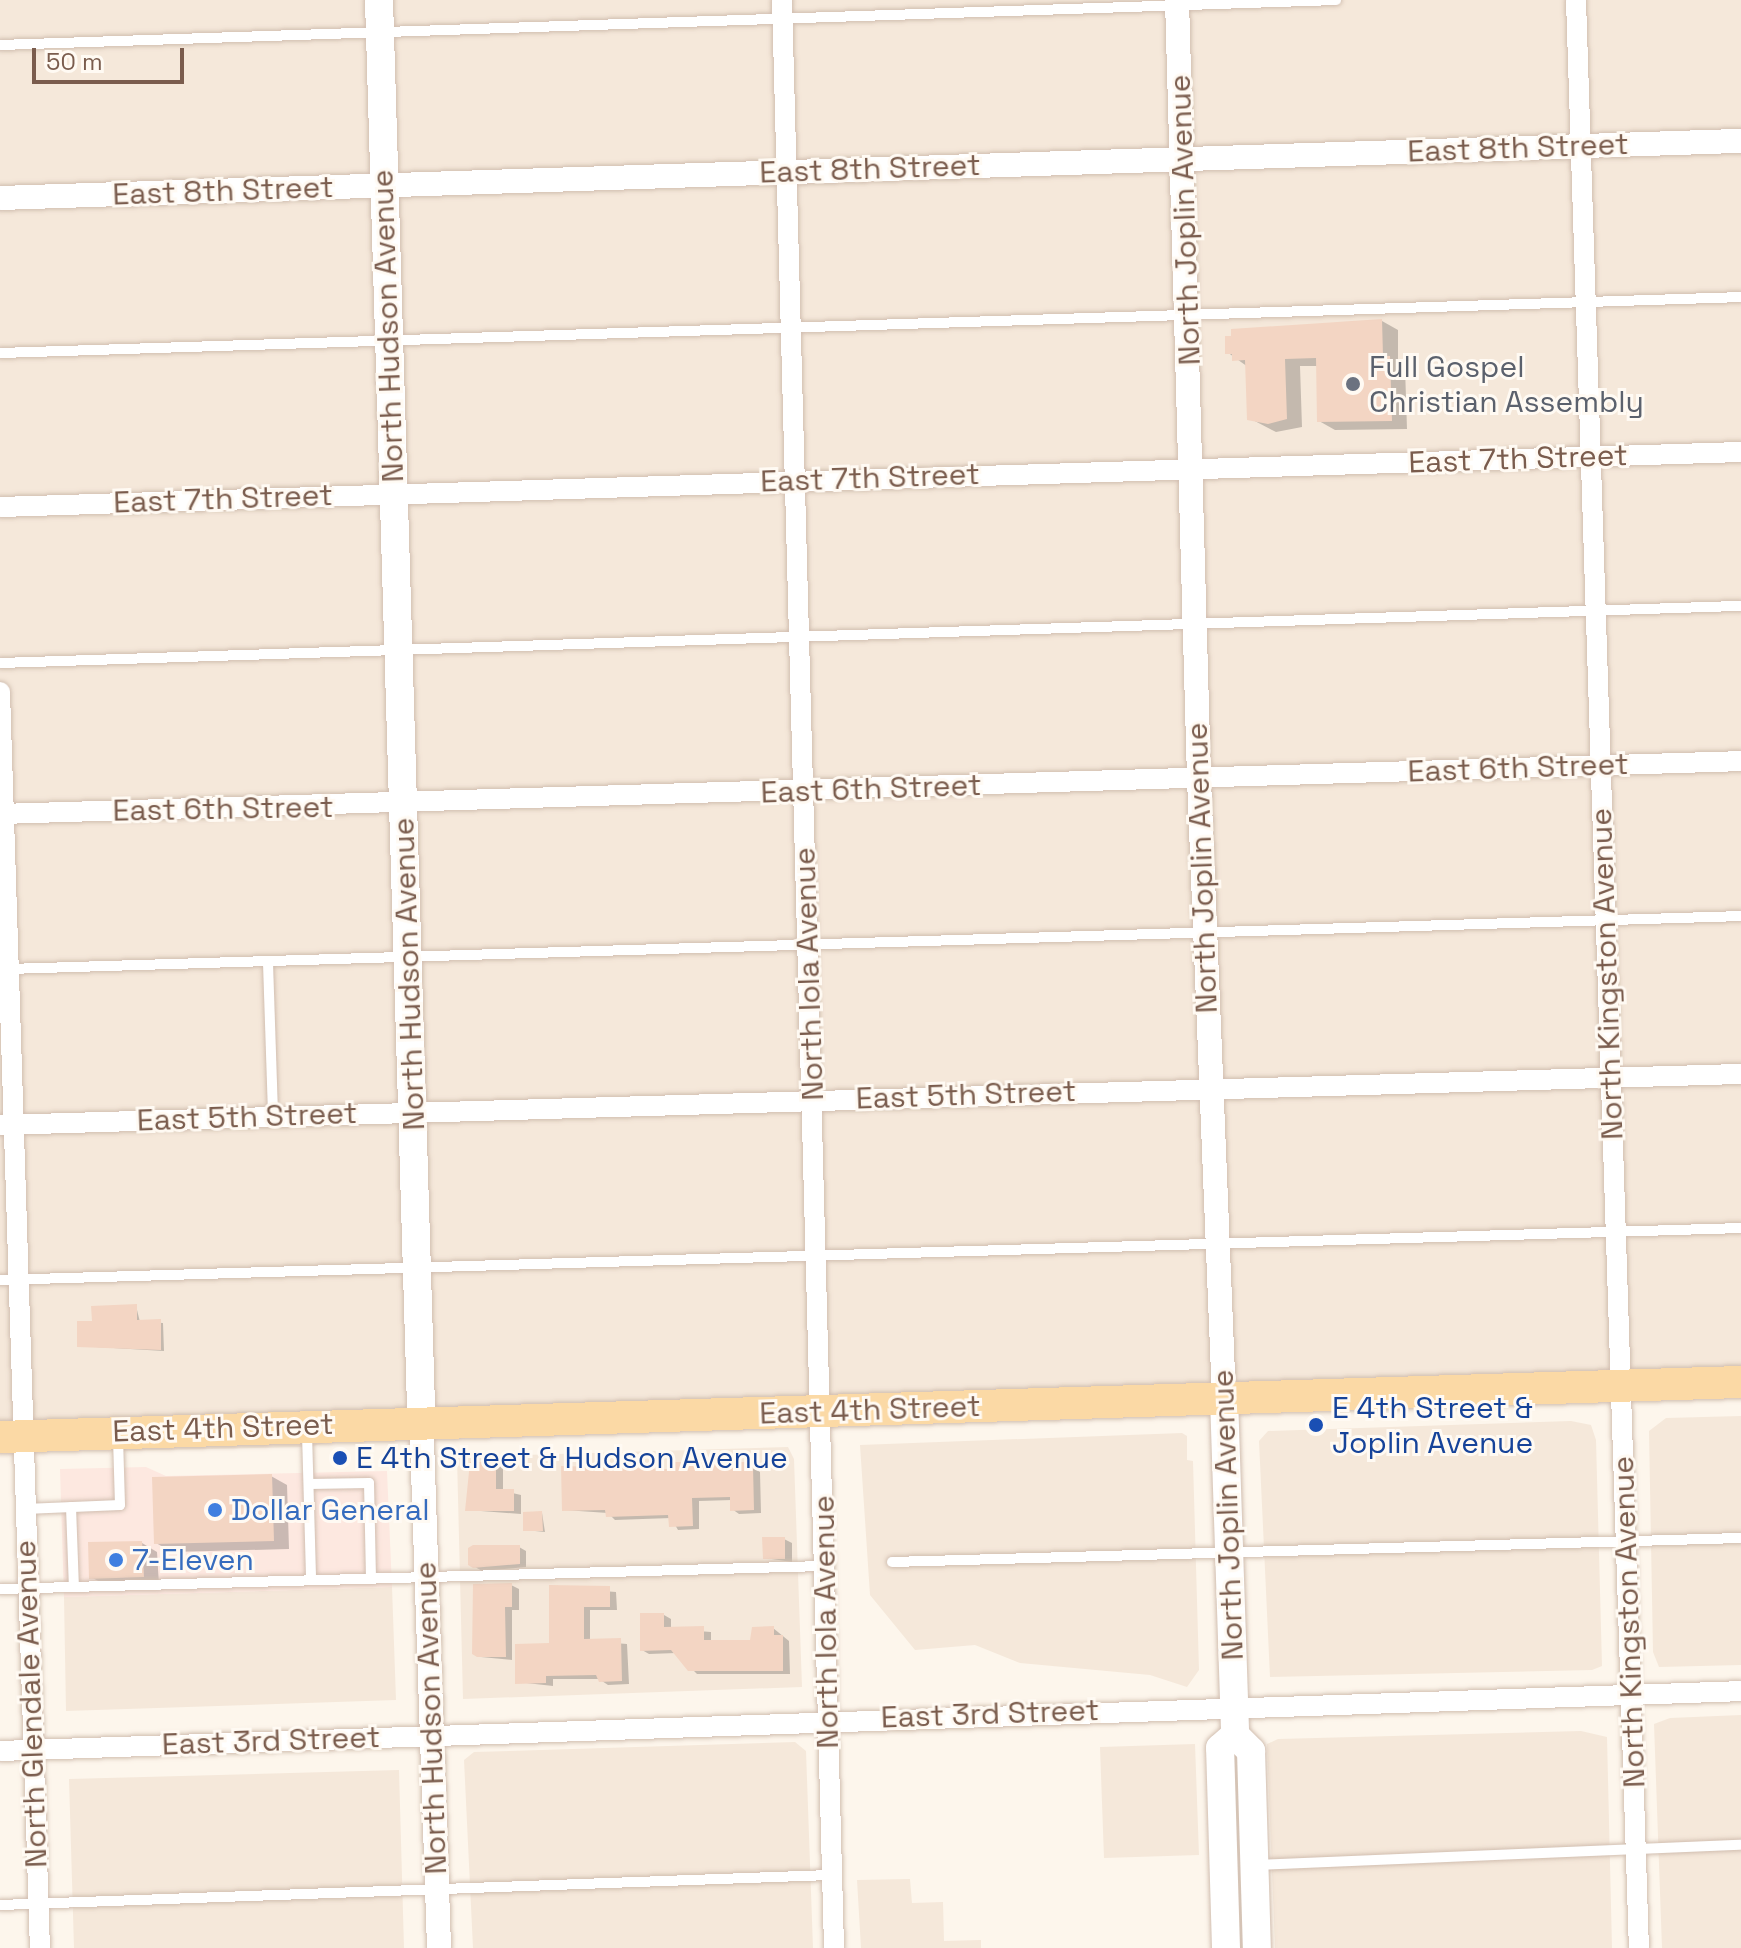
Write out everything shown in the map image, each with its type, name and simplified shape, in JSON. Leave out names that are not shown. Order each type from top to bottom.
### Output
[{"type":"main road","name":"North Hudson Avenue","points":[[379,0],[422,1415]]},
{"type":"main road","name":"East 4th Street","points":[[11,1436],[422,1415],[822,1412],[1741,1382]]},
{"type":"main road","name":"North Joplin Avenue","points":[[1224,1398],[1235,1735],[1251,1751],[1257,1948]]},
{"type":"main road","name":"North Joplin Avenue","points":[[1226,1948],[1220,1748],[1235,1735]]},
{"type":"street","name":"North Kingston Avenue","points":[[1576,0],[1639,1948]]},
{"type":"street","name":"North Joplin Avenue","points":[[1177,2],[1193,469],[1199,779],[1224,1398]]},
{"type":"street","name":"North Iola Avenue","points":[[782,9],[795,480],[803,640],[804,791],[834,1948]]},
{"type":"street","name":"East 8th Street","points":[[0,198],[1741,141]]},
{"type":"street","name":"East 7th Street","points":[[0,507],[1741,452]]},
{"type":"street","name":"North Glendale Avenue","points":[[0,692],[11,1436],[25,1509],[25,1588],[40,1948]]},
{"type":"street","name":"East 6th Street","points":[[2,814],[404,805],[1741,761]]},
{"type":"street","name":"East 5th Street","points":[[7,1125],[1210,1087],[1741,1074]]},
{"type":"street","name":"North Hudson Avenue","points":[[422,1415],[429,1735],[439,1948]]},
{"type":"street","name":"East 3rd Street","points":[[0,1751],[1234,1706],[1741,1691]]},
{"type":"lane","points":[[0,45],[380,30],[782,9],[1336,0]]},
{"type":"lane","points":[[0,353],[389,337],[1741,297]]},
{"type":"lane","points":[[0,663],[398,648],[803,640],[1741,606]]},
{"type":"lane","points":[[5,970],[1741,916]]},
{"type":"lane","points":[[268,963],[273,1117]]},
{"type":"lane","points":[[9,1280],[1741,1228]]},
{"type":"lane","points":[[307,1423],[311,1580]]},
{"type":"lane","points":[[25,1509],[120,1505],[118,1432]]},
{"type":"lane","points":[[309,1484],[369,1483],[371,1578]]},
{"type":"lane","points":[[71,1507],[74,1587]]},
{"type":"lane","points":[[892,1562],[1741,1538]]},
{"type":"lane","points":[[0,1589],[825,1566]]},
{"type":"lane","points":[[1254,1865],[1741,1845]]},
{"type":"lane","points":[[0,1905],[832,1875]]},
{"type":"shaded area","points":[[0,0],[1741,0],[1741,1382],[422,1421],[308,1447],[115,1451],[58,1435],[0,1437]]},
{"type":"shaded area","points":[[1741,1416],[1741,1665],[1659,1667],[1653,1652],[1649,1431],[1666,1418]]},
{"type":"shaded area","points":[[1571,1421],[1591,1425],[1596,1440],[1602,1666],[1592,1670],[1270,1677],[1259,1441],[1268,1431]]},
{"type":"shaded area","points":[[1182,1433],[1187,1436],[1187,1460],[1193,1461],[1199,1670],[1187,1687],[1150,1675],[1020,1663],[975,1645],[915,1650],[870,1595],[860,1445]]},
{"type":"shaded area","points":[[788,1447],[794,1459],[802,1687],[463,1699],[457,1457]]},
{"type":"shaded area","points":[[146,1467],[166,1476],[387,1471],[392,1587],[64,1597],[60,1469]]},
{"type":"shaded area","points":[[392,1587],[396,1700],[66,1711],[64,1597]]},
{"type":"shaded area","points":[[1741,1715],[1741,1948],[1662,1948],[1654,1724],[1670,1718]]},
{"type":"shaded area","points":[[1581,1731],[1607,1737],[1612,1948],[1275,1948],[1267,1744],[1278,1739]]},
{"type":"shaded area","points":[[795,1742],[806,1751],[813,1948],[473,1948],[464,1760],[474,1752]]},
{"type":"shaded area","points":[[1195,1744],[1199,1855],[1104,1858],[1100,1747]]},
{"type":"shaded area","points":[[399,1770],[404,1948],[74,1948],[69,1779]]},
{"type":"shaded area","points":[[910,1879],[912,1903],[943,1902],[944,1941],[981,1940],[981,1948],[861,1948],[857,1880]]},
{"type":"building","name":"Full Gospel Christian Assembly","points":[[1382,319],[1383,356],[1390,356],[1392,421],[1317,422],[1316,358],[1285,359],[1287,419],[1268,424],[1247,420],[1245,360],[1232,361],[1232,354],[1225,354],[1225,336],[1231,336],[1231,329]]},
{"type":"building","points":[[137,1304],[137,1320],[161,1319],[161,1350],[77,1347],[77,1321],[92,1321],[91,1306]]},
{"type":"building","points":[[470,1462],[496,1462],[496,1489],[514,1489],[514,1511],[465,1511]]},
{"type":"building","points":[[673,1462],[747,1462],[753,1466],[754,1510],[730,1511],[730,1497],[692,1498],[693,1526],[669,1527],[668,1515],[606,1517],[605,1510],[562,1511],[561,1466],[667,1469]]},
{"type":"building","points":[[272,1474],[274,1541],[154,1544],[152,1477]]},
{"type":"building","points":[[542,1511],[543,1531],[523,1531],[523,1512]]},
{"type":"building","points":[[762,1537],[785,1537],[785,1559],[763,1559]]},
{"type":"building","name":"7-Eleven","points":[[142,1541],[144,1577],[89,1579],[88,1542]]},
{"type":"building","points":[[473,1545],[520,1545],[520,1564],[473,1568],[468,1565],[468,1548]]},
{"type":"building","points":[[512,1583],[512,1607],[505,1607],[506,1657],[477,1657],[472,1654],[473,1584]]},
{"type":"building","points":[[549,1585],[610,1586],[610,1607],[584,1607],[584,1639],[621,1638],[622,1681],[599,1682],[596,1675],[546,1676],[546,1683],[515,1684],[515,1644],[549,1643]]},
{"type":"building","points":[[640,1613],[664,1613],[664,1627],[704,1626],[704,1640],[750,1640],[752,1627],[774,1626],[774,1635],[783,1635],[783,1671],[688,1671],[671,1650],[640,1651]]},
{"type":"place","name":"Full Gospel Christian Assembly","points":[[1353,384]]},
{"type":"place","name":"E 4th Street & Joplin Avenue","points":[[1316,1425]]},
{"type":"place","name":"E 4th Street & Hudson Avenue","points":[[340,1458]]},
{"type":"place","name":"Dollar General","points":[[215,1510]]},
{"type":"place","name":"7-Eleven","points":[[116,1560]]}]
